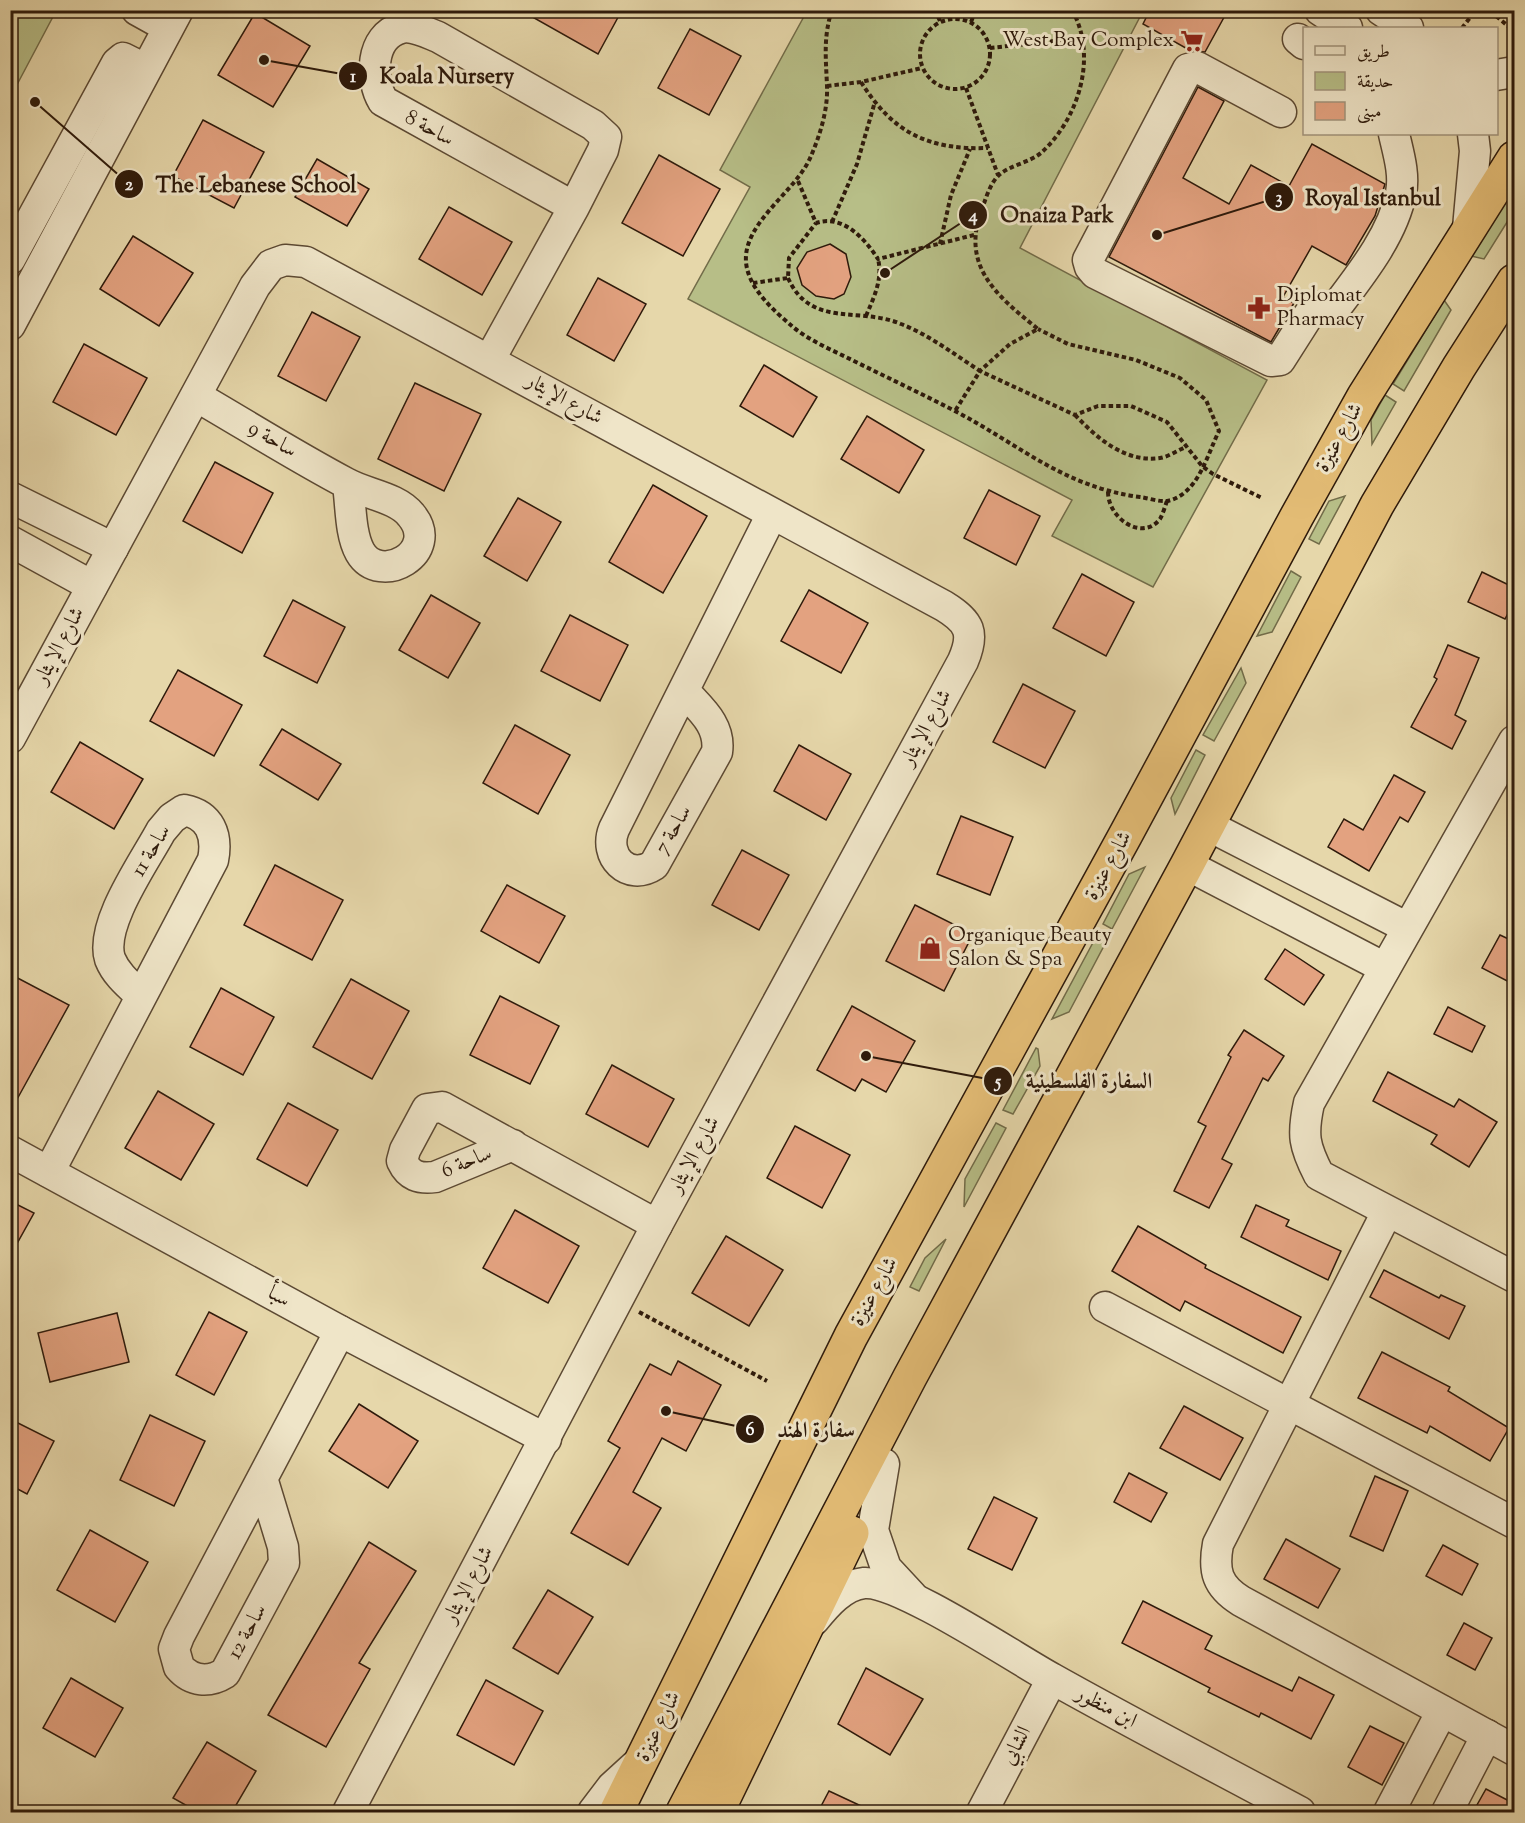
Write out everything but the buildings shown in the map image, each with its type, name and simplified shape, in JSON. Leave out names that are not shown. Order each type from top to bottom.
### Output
[{"type":"highway","name":"شارع عنيزة","points":[[616,1812],[851,1336],[1121,845],[1296,516],[1364,396],[1468,228],[1515,158]]},
{"type":"highway","points":[[683,1812],[910,1377],[1187,865],[1377,505],[1459,367],[1515,281]]},
{"type":"highway","points":[[717,1812],[885,1464],[910,1377]]},
{"type":"street","points":[[1320,10],[1346,27]]},
{"type":"street","points":[[1381,10],[1406,27]]},
{"type":"street","points":[[10,291],[133,63],[157,13]]},
{"type":"street","points":[[10,325],[157,13]]},
{"type":"street","name":"ساحة 8","points":[[490,359],[574,207],[606,144],[606,137],[601,131],[438,37],[420,30],[401,28],[388,36],[377,52],[373,71],[375,88],[383,101],[574,207]]},
{"type":"street","points":[[10,259],[117,63],[123,58],[133,63]]},
{"type":"street","points":[[1281,112],[1197,67],[1188,69],[1088,260],[1095,273],[1271,361],[1280,360],[1308,316],[1328,306],[1363,272],[1395,213],[1401,191],[1400,162],[1394,135]]},
{"type":"street","points":[[1498,75],[1515,72]]},
{"type":"street","points":[[1468,228],[1475,151],[1473,135]]},
{"type":"street","name":"شارع الإيثار","points":[[10,738],[262,276],[271,265],[285,260],[306,262],[324,271],[952,611],[961,616],[970,639],[963,662],[657,1225],[348,1812]]},
{"type":"street","name":"ساحة 9","points":[[196,396],[348,485]]},
{"type":"street","points":[[10,496],[112,548]]},
{"type":"street","name":"ساحة 7","points":[[684,691],[716,730],[719,740],[717,752],[654,865],[645,870],[634,870],[626,867],[611,853],[609,840],[772,514]]},
{"type":"street","name":"شارع الإيثار","points":[[10,542],[92,586]]},
{"type":"street","points":[[1515,741],[1406,927],[1309,1103],[1303,1129],[1305,1144],[1319,1175],[1515,1277]]},
{"type":"street","name":"ساحة 11","points":[[49,1172],[140,995],[213,860],[215,835],[210,825],[196,813],[184,810],[166,824],[113,919],[108,940],[110,958],[118,975],[140,995]]},
{"type":"street","points":[[1207,825],[1406,927]]},
{"type":"street","points":[[1187,865],[1384,968]]},
{"type":"street","points":[[1276,912],[1297,872]]},
{"type":"street","name":"ساحة 6","points":[[513,1145],[657,1225]]},
{"type":"street","name":"سبأ","points":[[10,1151],[340,1331],[546,1439]]},
{"type":"street","points":[[1387,1212],[1218,1545],[1215,1562],[1217,1577],[1226,1592],[1240,1601],[1515,1750]]},
{"type":"street","points":[[1105,1307],[1292,1403],[1515,1523]]},
{"type":"street","name":"ساحة 12","points":[[263,1481],[283,1547],[284,1563],[225,1673],[206,1680],[195,1678],[179,1667],[174,1648],[340,1331]]},
{"type":"street","name":"ابن منظور","points":[[885,1464],[873,1530],[886,1568],[914,1599]]},
{"type":"street","name":"ابن منظور","points":[[807,1627],[842,1592],[863,1583],[876,1585],[914,1599],[1052,1679],[1300,1812]]},
{"type":"street","name":"الشابي","points":[[982,1812],[1052,1679]]},
{"type":"street","points":[[1389,1812],[1442,1711]]},
{"type":"street","points":[[1447,1812],[1487,1735]]},
{"type":"street","points":[[593,1812],[612,1787],[644,1757]]},
{"type":"path","points":[[832,10],[826,27],[824,63],[827,86],[822,126],[811,158],[798,180],[760,222],[751,240],[746,261],[752,283],[770,306],[794,328],[838,354],[955,411],[1048,468],[1108,492],[1167,501],[1182,494],[1197,481],[1219,431],[1206,400],[1180,378],[1136,360],[1068,344],[1038,329],[1007,304],[988,282],[974,245],[974,235],[991,186],[998,175],[1040,153],[1060,132],[1081,82],[1086,59],[1072,10]]},
{"type":"path","points":[[935,10],[940,21]]},
{"type":"path","points":[[970,22],[976,10]]},
{"type":"path","points":[[1463,27],[1476,10]]},
{"type":"path","points":[[1500,10],[1496,16],[1515,31]]},
{"type":"path","points":[[960,19],[970,22],[980,28],[990,48],[990,61],[986,73],[966,88],[945,88],[936,84],[922,68],[920,46],[924,36],[940,21],[960,19]]},
{"type":"path","points":[[990,48],[1081,38]]},
{"type":"path","points":[[827,86],[861,82],[922,68]]},
{"type":"path","points":[[861,82],[874,104],[894,123],[917,138],[943,146],[988,148]]},
{"type":"path","points":[[966,88],[998,175]]},
{"type":"path","points":[[832,222],[857,164],[874,104]]},
{"type":"path","points":[[940,244],[951,195],[970,149]]},
{"type":"path","points":[[798,180],[816,223]]},
{"type":"path","points":[[866,316],[876,293],[880,269],[878,259],[865,238],[849,228],[832,222],[816,223],[789,258],[788,278],[795,292],[808,305],[827,313],[866,316],[899,323],[933,340],[980,371],[1075,415],[1099,440],[1128,455],[1160,458],[1186,447]]},
{"type":"path","points":[[878,259],[974,235]]},
{"type":"path","points":[[752,283],[788,278]]},
{"type":"path","points":[[955,411],[980,371],[1010,344],[1038,329]]},
{"type":"path","points":[[1075,415],[1098,406],[1131,406],[1167,422],[1202,466],[1213,474],[1262,498]]},
{"type":"path","points":[[1108,492],[1108,505],[1118,519],[1134,527],[1151,525],[1160,519],[1167,501]]},
{"type":"path","points":[[617,1301],[766,1381]]},
{"type":"green space","points":[[10,11],[56,11],[11,96]]},
{"type":"green space","points":[[807,11],[1143,11],[1020,248],[1267,380],[1153,587],[1052,536],[1072,500],[688,299],[750,187],[720,170]]},
{"type":"green space","points":[[1513,189],[1514,211],[1484,259],[1471,256]]},
{"type":"green space","points":[[1444,300],[1451,310],[1404,391],[1393,384]]},
{"type":"green space","points":[[1385,395],[1396,402],[1372,444],[1371,420]]},
{"type":"green space","points":[[1345,496],[1319,544],[1309,539],[1329,501]]},
{"type":"green space","points":[[1291,571],[1301,577],[1272,632],[1257,636]]},
{"type":"green space","points":[[1241,668],[1246,683],[1214,741],[1203,735]]},
{"type":"green space","points":[[1196,750],[1205,755],[1175,814],[1171,798]]},
{"type":"green space","points":[[1145,867],[1112,929],[1103,924],[1129,874]]},
{"type":"green space","points":[[1096,937],[1106,942],[1069,1012],[1052,1019]]},
{"type":"green space","points":[[1036,1048],[1040,1066],[1013,1114],[1003,1110]]},
{"type":"green space","points":[[996,1123],[1006,1128],[964,1207],[965,1179]]},
{"type":"green space","points":[[946,1239],[919,1291],[910,1287],[925,1258]]},
{"type":"place","name":"West Bay Complex","points":[[1192,41]]},
{"type":"place","name":"Koala Nursery","points":[[264,60]]},
{"type":"place","name":"The Lebanese School","points":[[35,102]]},
{"type":"place","name":"Royal Istanbul","points":[[1157,235]]},
{"type":"place","name":"Onaiza Park","points":[[885,273]]},
{"type":"place","name":"Diplomat Pharmacy","points":[[1259,308]]},
{"type":"place","name":"Organique Beauty Salon & Spa","points":[[930,948]]},
{"type":"place","name":"السفارة الفلسطينية","points":[[866,1056]]},
{"type":"place","name":"سفارة الهند","points":[[666,1411]]}]
